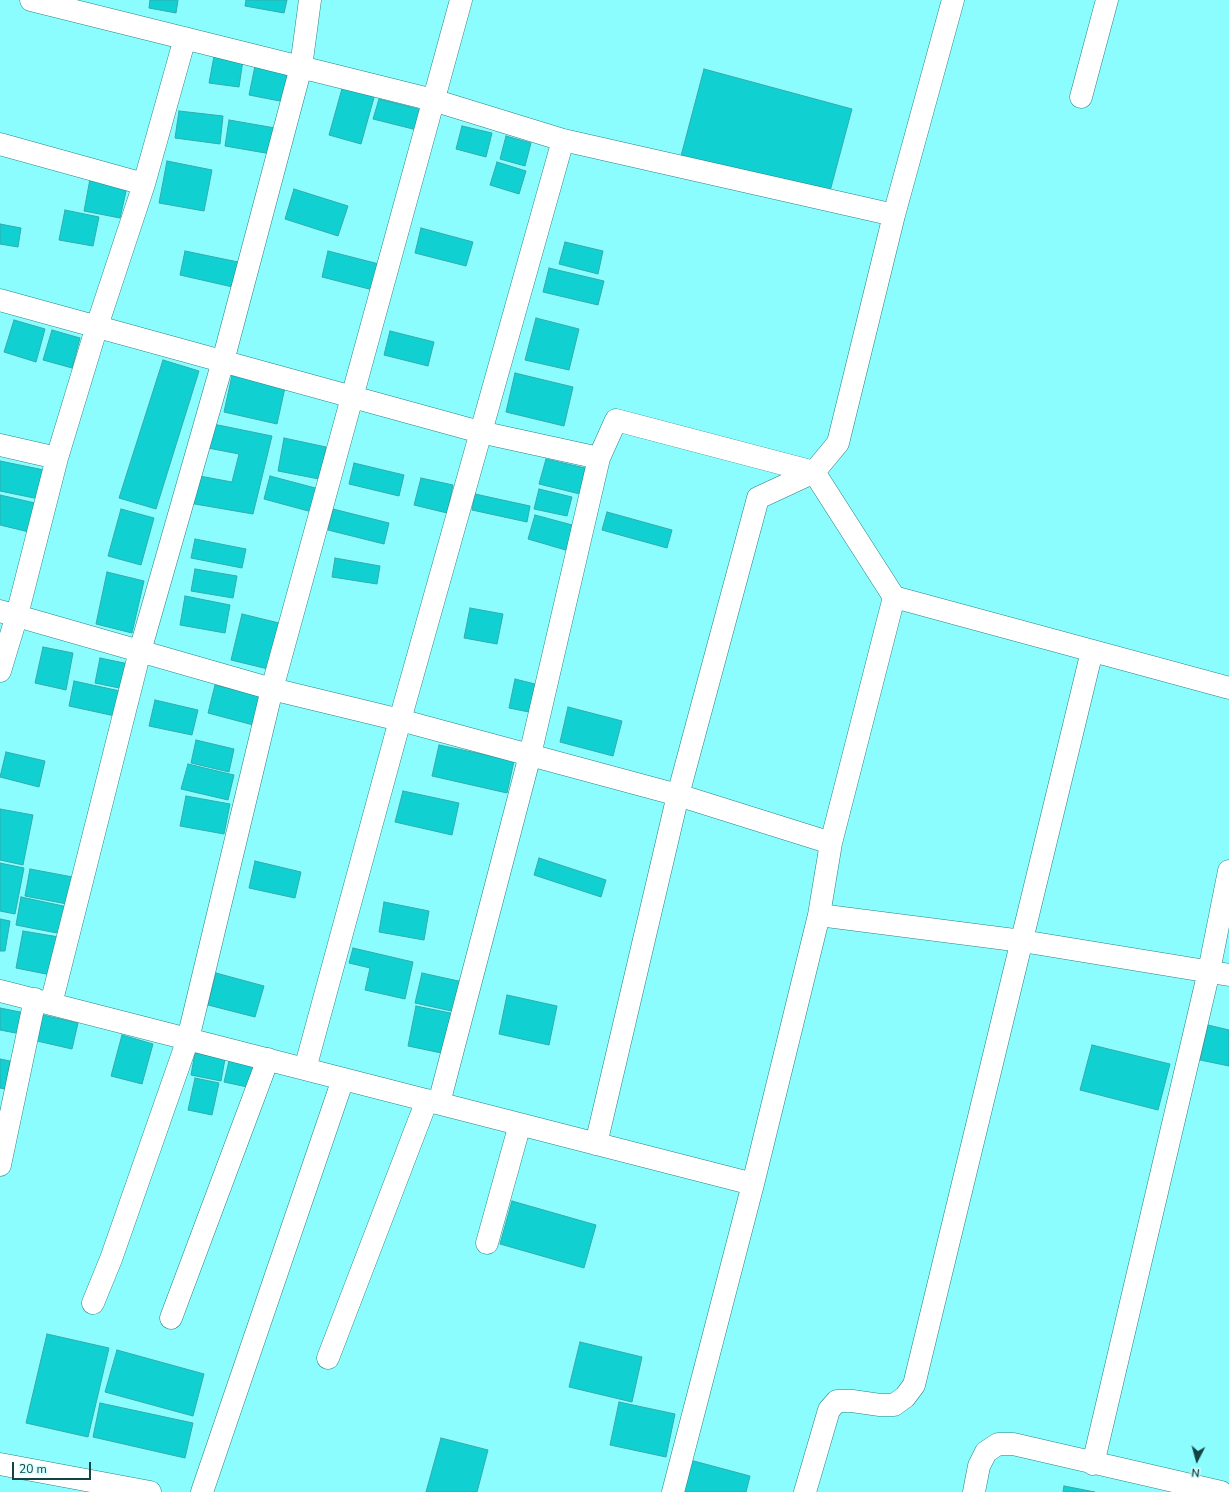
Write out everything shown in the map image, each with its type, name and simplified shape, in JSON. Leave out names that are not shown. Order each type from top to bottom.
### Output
[{"type":"street","points":[[31,0],[433,100],[563,140],[894,215]]},
{"type":"street","points":[[0,1165],[43,1002],[140,652],[223,361],[301,67],[310,0]]},
{"type":"street","points":[[93,1303],[111,1259],[188,1039],[272,688],[461,0]]},
{"type":"street","points":[[596,1144],[678,795],[758,498],[814,472],[838,443],[894,215],[953,0]]},
{"type":"street","points":[[1081,97],[1107,0]]},
{"type":"street","points":[[0,671],[8,613],[57,458],[96,326],[144,184],[185,38]]},
{"type":"street","points":[[306,1069],[400,720],[563,140]]},
{"type":"street","points":[[0,144],[144,184]]},
{"type":"street","points":[[0,300],[480,432],[599,458]]},
{"type":"street","points":[[328,1358],[433,1102],[530,755],[599,458],[616,420],[814,472],[894,597],[1229,688]]},
{"type":"street","points":[[0,445],[57,458]]},
{"type":"street","points":[[674,1492],[753,1184],[819,915],[831,843],[894,597]]},
{"type":"street","points":[[8,613],[140,652],[272,688],[400,720],[678,795],[831,843]]},
{"type":"street","points":[[805,1492],[829,1410],[838,1401],[852,1400],[880,1405],[894,1405],[905,1397],[914,1385],[1092,651]]},
{"type":"street","points":[[1093,1464],[1219,973],[1229,871]]},
{"type":"street","points":[[819,915],[1022,941],[1219,973]]},
{"type":"street","points":[[0,990],[753,1184]]},
{"type":"street","points":[[171,1318],[268,1060]]},
{"type":"street","points":[[202,1492],[343,1079]]},
{"type":"street","points":[[486,1243],[520,1124]]},
{"type":"street","points":[[974,1492],[979,1466],[986,1452],[998,1444],[1013,1444],[1093,1464],[1221,1492]]},
{"type":"street","points":[[0,1464],[117,1489],[150,1492]]},
{"type":"building","points":[[150,0],[178,0],[176,13],[149,8]]},
{"type":"building","points":[[246,0],[287,0],[284,13],[245,6]]},
{"type":"building","points":[[214,56],[243,60],[239,87],[209,83]]},
{"type":"building","points":[[255,66],[295,74],[290,103],[249,95]]},
{"type":"building","points":[[704,69],[852,109],[829,195],[681,156]]},
{"type":"building","points":[[343,85],[375,94],[361,144],[329,135]]},
{"type":"building","points":[[379,99],[426,111],[421,131],[373,119]]},
{"type":"building","points":[[179,111],[223,116],[220,144],[175,138]]},
{"type":"building","points":[[229,120],[281,129],[277,155],[225,146]]},
{"type":"building","points":[[462,126],[492,133],[486,157],[456,149]]},
{"type":"building","points":[[506,136],[531,143],[525,166],[500,159]]},
{"type":"building","points":[[167,161],[212,170],[204,211],[159,203]]},
{"type":"building","points":[[497,162],[526,171],[519,194],[490,185]]},
{"type":"building","points":[[90,179],[127,187],[120,218],[84,211]]},
{"type":"building","points":[[294,189],[348,206],[338,236],[285,219]]},
{"type":"building","points":[[65,210],[99,217],[93,246],[59,240]]},
{"type":"building","points":[[0,224],[21,228],[18,247],[0,244]]},
{"type":"building","points":[[421,228],[473,242],[466,266],[415,253]]},
{"type":"building","points":[[565,242],[603,251],[598,274],[559,264]]},
{"type":"building","points":[[185,251],[243,263],[237,288],[180,275]]},
{"type":"building","points":[[328,251],[379,264],[373,290],[322,277]]},
{"type":"building","points":[[549,268],[604,281],[598,305],[543,292]]},
{"type":"building","points":[[536,318],[579,329],[569,370],[525,360]]},
{"type":"building","points":[[14,320],[45,329],[36,362],[4,352]]},
{"type":"building","points":[[52,330],[80,338],[72,368],[43,360]]},
{"type":"building","points":[[390,331],[434,342],[428,366],[384,355]]},
{"type":"building","points":[[163,360],[199,371],[156,509],[119,498]]},
{"type":"building","points":[[233,371],[286,383],[277,424],[224,412]]},
{"type":"building","points":[[515,373],[573,387],[564,426],[506,412]]},
{"type":"building","points":[[213,424],[272,436],[253,514],[189,503],[194,475],[232,482],[239,454],[208,448]]},
{"type":"building","points":[[284,438],[326,447],[319,479],[278,471]]},
{"type":"building","points":[[546,459],[585,468],[580,494],[539,484]]},
{"type":"building","points":[[0,461],[44,470],[39,499],[0,491]]},
{"type":"building","points":[[354,463],[404,475],[399,496],[349,484]]},
{"type":"building","points":[[270,476],[319,489],[312,512],[264,499]]},
{"type":"building","points":[[421,478],[453,485],[447,513],[414,505]]},
{"type":"building","points":[[539,489],[572,497],[567,516],[534,509]]},
{"type":"building","points":[[475,494],[530,506],[527,522],[472,510]]},
{"type":"building","points":[[0,495],[35,503],[29,532],[0,525]]},
{"type":"building","points":[[121,509],[154,518],[141,565],[108,556]]},
{"type":"building","points":[[333,509],[389,523],[384,544],[328,530]]},
{"type":"building","points":[[607,512],[672,530],[667,548],[602,530]]},
{"type":"building","points":[[535,515],[576,526],[569,551],[528,539]]},
{"type":"building","points":[[195,539],[246,549],[242,568],[191,558]]},
{"type":"building","points":[[335,558],[380,566],[377,584],[332,577]]},
{"type":"building","points":[[195,569],[237,576],[233,598],[191,591]]},
{"type":"building","points":[[107,572],[144,581],[132,633],[96,624]]},
{"type":"building","points":[[185,596],[230,605],[225,633],[180,625]]},
{"type":"building","points":[[470,608],[503,614],[497,644],[464,638]]},
{"type":"building","points":[[242,614],[279,623],[268,669],[231,660]]},
{"type":"building","points":[[43,647],[73,653],[66,690],[35,683]]},
{"type":"building","points":[[100,658],[129,664],[124,689],[95,683]]},
{"type":"building","points":[[515,679],[535,684],[529,712],[509,708]]},
{"type":"building","points":[[74,681],[120,691],[115,716],[69,706]]},
{"type":"building","points":[[215,685],[264,697],[257,726],[208,713]]},
{"type":"building","points":[[155,700],[198,710],[192,735],[149,726]]},
{"type":"building","points":[[568,707],[622,721],[613,756],[560,742]]},
{"type":"building","points":[[196,740],[234,749],[229,772],[191,763]]},
{"type":"building","points":[[439,745],[514,761],[507,793],[432,776]]},
{"type":"building","points":[[6,752],[45,761],[39,787],[0,777]]},
{"type":"building","points":[[188,764],[234,775],[228,800],[181,789]]},
{"type":"building","points":[[403,791],[459,803],[452,835],[395,822]]},
{"type":"building","points":[[186,796],[230,804],[224,834],[180,826]]},
{"type":"building","points":[[0,809],[33,815],[23,865],[0,860]]},
{"type":"building","points":[[539,858],[606,880],[601,897],[534,875]]},
{"type":"building","points":[[255,861],[301,872],[295,898],[249,888]]},
{"type":"building","points":[[0,863],[24,868],[15,914],[0,911]]},
{"type":"building","points":[[30,869],[78,878],[72,905],[25,896]]},
{"type":"building","points":[[21,897],[68,907],[62,934],[16,925]]},
{"type":"building","points":[[384,902],[429,911],[424,940],[379,932]]},
{"type":"building","points":[[0,919],[10,921],[5,951],[0,951]]},
{"type":"building","points":[[23,931],[59,937],[51,975],[16,968]]},
{"type":"building","points":[[353,948],[413,962],[405,999],[365,990],[370,968],[349,963]]},
{"type":"building","points":[[216,973],[264,986],[255,1017],[208,1005]]},
{"type":"building","points":[[422,973],[463,982],[456,1012],[415,1003]]},
{"type":"building","points":[[507,995],[557,1006],[549,1045],[499,1034]]},
{"type":"building","points":[[416,1006],[455,1014],[446,1054],[408,1046]]},
{"type":"building","points":[[0,1008],[25,1013],[21,1034],[0,1030]]},
{"type":"building","points":[[43,1015],[78,1023],[72,1049],[37,1041]]},
{"type":"building","points":[[1208,1025],[1229,1030],[1229,1066],[1200,1060]]},
{"type":"building","points":[[122,1035],[153,1044],[142,1084],[111,1076]]},
{"type":"building","points":[[1092,1045],[1170,1064],[1158,1110],[1080,1090]]},
{"type":"building","points":[[195,1053],[225,1059],[221,1081],[191,1075]]},
{"type":"building","points":[[0,1059],[10,1061],[5,1089],[0,1088]]},
{"type":"building","points":[[229,1061],[256,1067],[252,1088],[224,1082]]},
{"type":"building","points":[[195,1078],[219,1083],[212,1115],[188,1110]]},
{"type":"building","points":[[512,1201],[596,1225],[584,1268],[500,1244]]},
{"type":"building","points":[[47,1334],[109,1348],[88,1437],[26,1423]]},
{"type":"building","points":[[580,1342],[642,1357],[632,1402],[569,1387]]},
{"type":"building","points":[[117,1350],[204,1374],[193,1416],[105,1392]]},
{"type":"building","points":[[619,1402],[675,1414],[666,1457],[610,1445]]},
{"type":"building","points":[[100,1403],[193,1423],[185,1458],[93,1437]]},
{"type":"building","points":[[441,1438],[488,1450],[477,1492],[426,1492]]},
{"type":"building","points":[[690,1460],[750,1476],[746,1492],[681,1492]]},
{"type":"building","points":[[1064,1486],[1095,1492],[1063,1492]]}]
